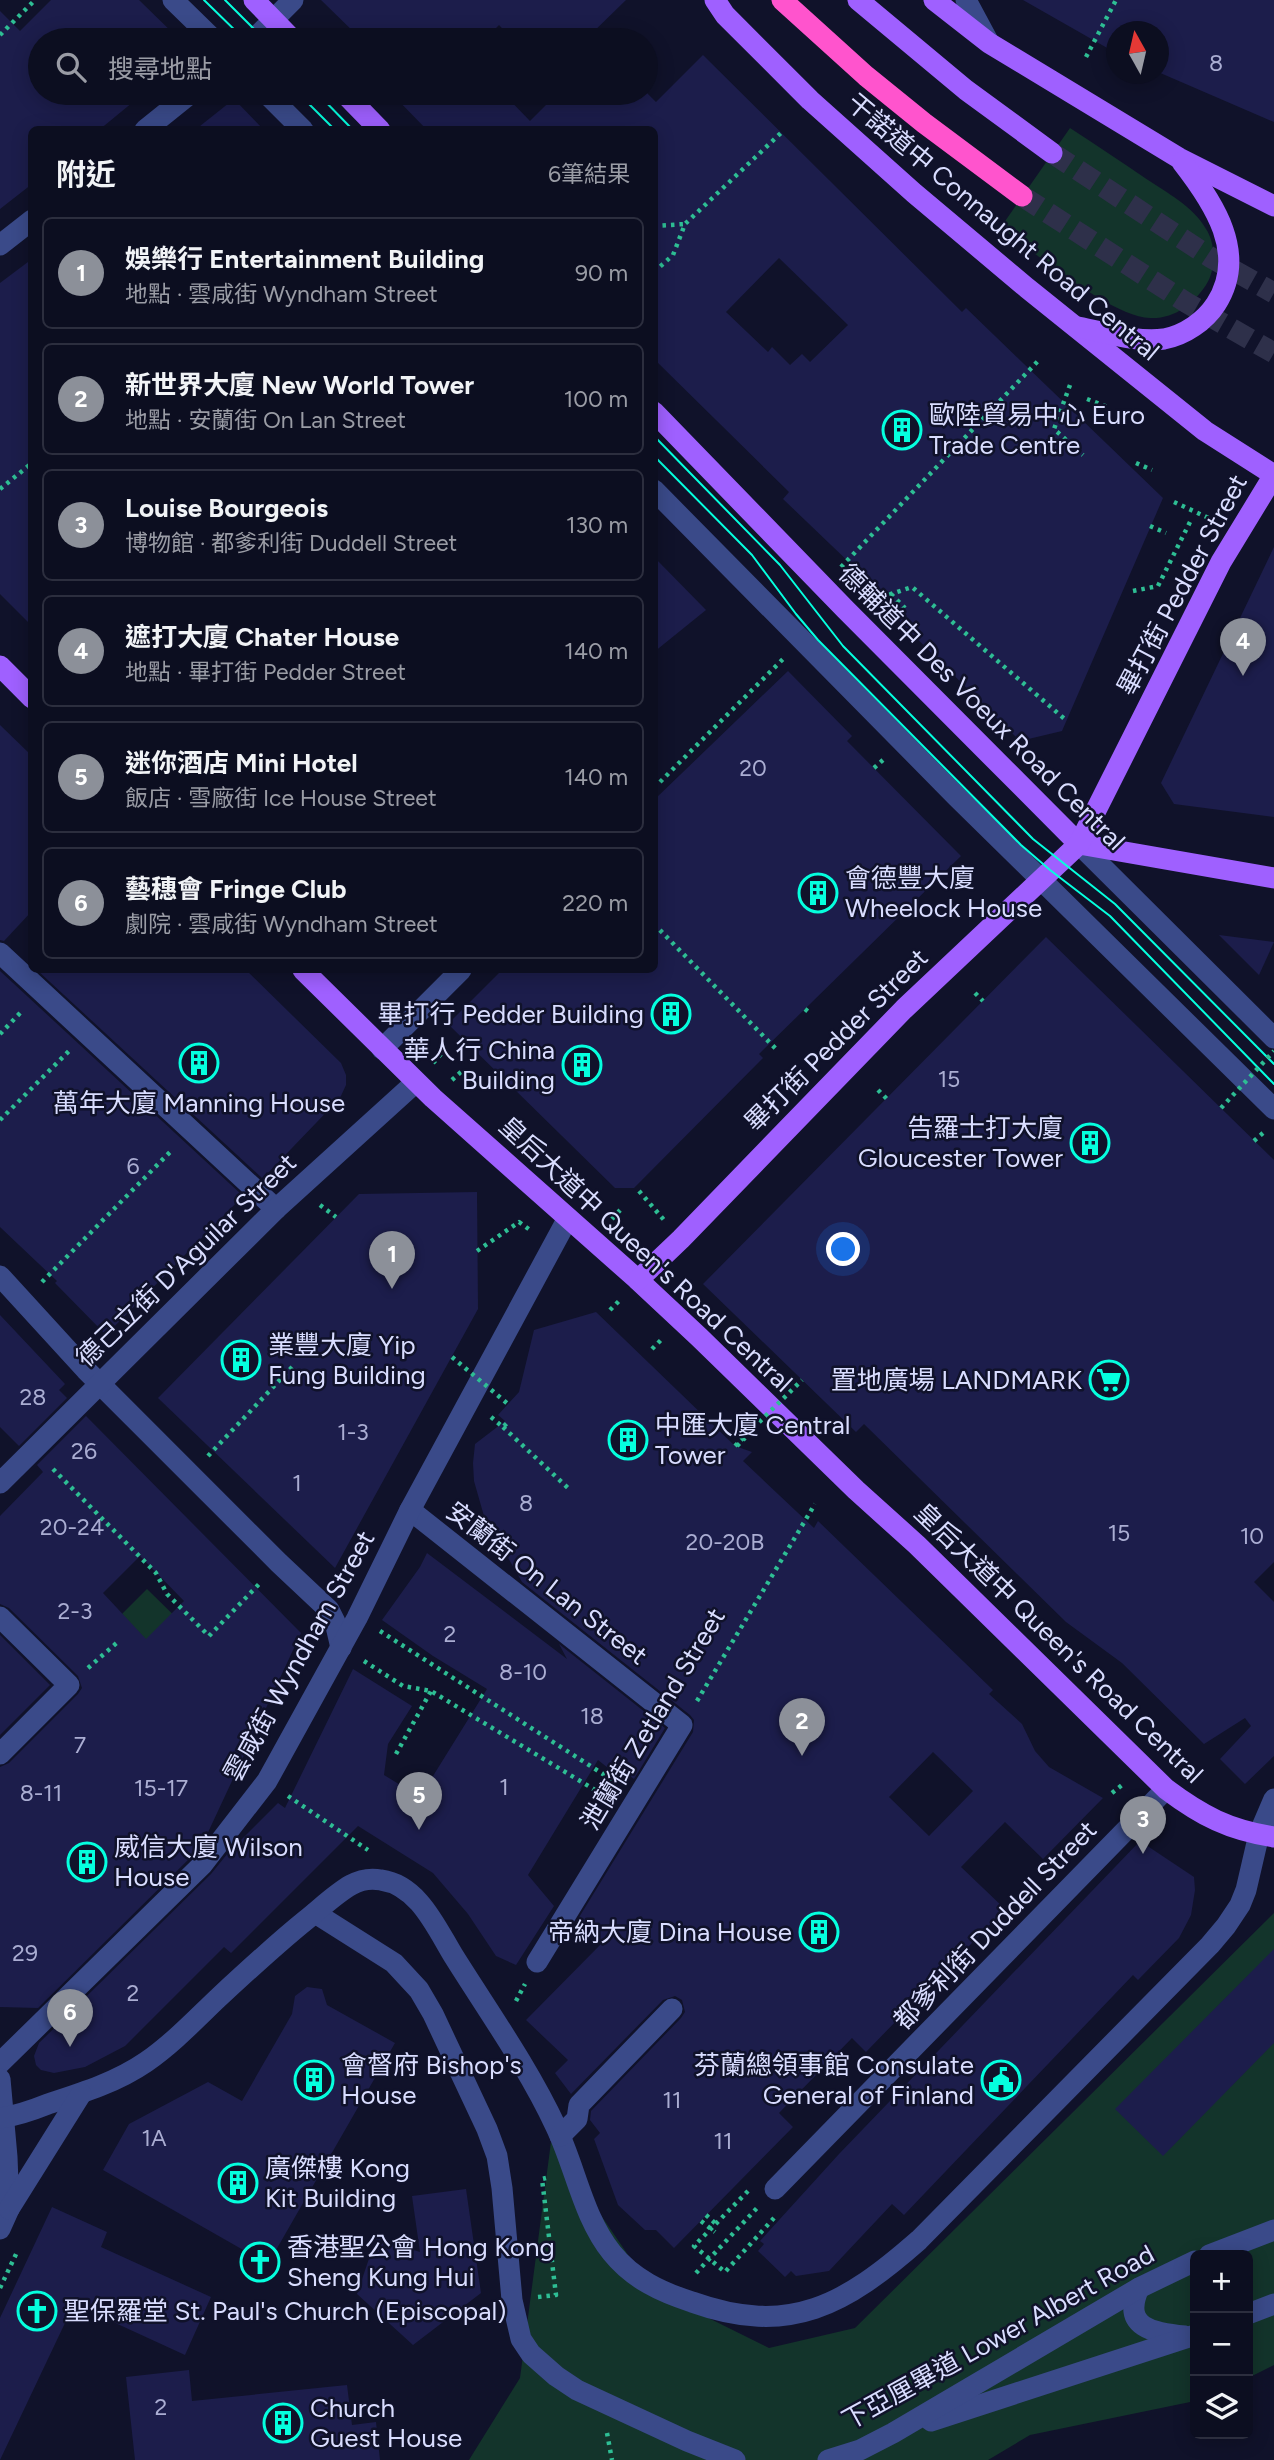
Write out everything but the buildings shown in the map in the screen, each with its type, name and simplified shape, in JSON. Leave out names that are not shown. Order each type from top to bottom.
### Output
[{"type":"highway","name":"干諾道中 Connaught Road Central","points":[[782,0],[866,76],[1022,196]]},
{"type":"main road","points":[[254,0],[281,28]]},
{"type":"main road","name":"干諾道中 Connaught Road Central","points":[[715,0],[725,15],[810,100],[914,193],[1122,366],[1205,431],[1274,475]]},
{"type":"main road","points":[[858,0],[967,90],[1052,153]]},
{"type":"main road","points":[[934,0],[989,43],[1178,158],[1274,206]]},
{"type":"main road","points":[[356,105],[376,126]]},
{"type":"main road","points":[[1078,327],[1139,340],[1165,339],[1190,329],[1210,313],[1224,291],[1230,265],[1228,240],[1199,183],[1178,158]]},
{"type":"main road","name":"德輔道中 Des Voeux Road Central","points":[[658,416],[869,634],[1079,844]]},
{"type":"main road","name":"畢打街 Pedder Street","points":[[638,1280],[904,1009],[1079,844],[1222,562],[1274,475]]},
{"type":"main road","points":[[0,666],[28,694]]},
{"type":"main road","points":[[1079,844],[1274,878]]},
{"type":"main road","name":"皇后大道中 Queen's Road Central","points":[[306,973],[416,1082],[638,1280],[856,1490],[917,1545],[1166,1789],[1193,1810],[1216,1822],[1267,1835]]},
{"type":"street","points":[[173,0],[202,28]]},
{"type":"street","points":[[265,28],[293,0]]},
{"type":"street","points":[[966,0],[989,43]]},
{"type":"street","points":[[150,126],[176,105]]},
{"type":"street","points":[[278,105],[299,126]]},
{"type":"street","points":[[0,244],[28,222]]},
{"type":"street","points":[[658,494],[1125,965],[1274,1109]]},
{"type":"street","name":"德輔道中 Des Voeux Road Central","points":[[1079,844],[1274,1038]]},
{"type":"street","points":[[0,953],[276,1209]]},
{"type":"street","points":[[382,1049],[458,973]]},
{"type":"street","name":"德己立街 D'Aguilar Street","points":[[5,1469],[99,1383],[276,1209],[416,1082]]},
{"type":"street","name":"雲咸街 Wyndham Street","points":[[0,2063],[202,1865],[268,1781],[349,1652],[410,1510],[568,1218]]},
{"type":"street","points":[[0,1276],[99,1383],[329,1610],[349,1652]]},
{"type":"street","name":"安蘭街 On Lan Street","points":[[410,1510],[682,1725]]},
{"type":"street","points":[[0,1617],[69,1685],[0,1754]]},
{"type":"street","name":"泄蘭街 Zetland Street","points":[[537,1962],[649,1787],[682,1725]]},
{"type":"street","name":"都爹利街 Duddell Street","points":[[764,2192],[1166,1789]]},
{"type":"street","points":[[2,2118],[81,2094],[145,2064],[167,2047],[246,1971],[350,1886],[371,1879],[391,1882],[413,1896],[437,1929],[539,2095],[560,2137],[599,2236],[619,2261],[640,2279],[687,2300],[738,2316],[763,2318],[788,2315],[833,2303],[871,2280],[919,2240],[1210,1945],[1240,1905],[1267,1835],[1274,1799]]},
{"type":"street","points":[[315,1913],[394,1963],[419,1990],[433,2014],[497,2156],[512,2300],[521,2339],[531,2354],[556,2376],[577,2389],[687,2441],[735,2460]]},
{"type":"street","points":[[560,2137],[577,2119],[579,2105],[672,2010]]},
{"type":"street","points":[[0,2079],[4,2219]]},
{"type":"street","points":[[4,2219],[81,2094]]},
{"type":"street","points":[[1222,2250],[1274,2230]]},
{"type":"street","name":"下亞厘畢道 Lower Albert Road","points":[[828,2460],[860,2450],[893,2433],[1139,2288],[1190,2263]]},
{"type":"street","points":[[1139,2288],[1133,2306],[1134,2315],[1140,2323],[1151,2331],[1190,2335]]},
{"type":"street","points":[[1251,2313],[1274,2304]]},
{"type":"street","points":[[893,2433],[1190,2336]]},
{"type":"path","points":[[0,35],[35,0]]},
{"type":"path","points":[[1086,57],[1115,1]]},
{"type":"path","points":[[658,268],[673,255],[685,224],[783,131]]},
{"type":"path","points":[[658,226],[685,224]]},
{"type":"path","points":[[838,570],[1040,360]]},
{"type":"path","points":[[1070,385],[1055,429],[1083,455]]},
{"type":"path","points":[[1087,399],[1108,407]]},
{"type":"path","points":[[1136,463],[1152,470]]},
{"type":"path","points":[[0,489],[28,466]]},
{"type":"path","points":[[1133,591],[1158,586],[1190,522]]},
{"type":"path","points":[[1150,526],[1166,533]]},
{"type":"path","points":[[870,604],[912,587],[1067,721]]},
{"type":"path","points":[[891,594],[905,608]]},
{"type":"path","points":[[658,784],[787,655]]},
{"type":"path","points":[[658,928],[777,1050]]},
{"type":"path","points":[[676,945],[682,938]]},
{"type":"path","points":[[975,993],[983,1001]]},
{"type":"path","points":[[0,1034],[29,1003]]},
{"type":"path","points":[[805,1009],[811,1014]]},
{"type":"path","points":[[0,1120],[75,1045]]},
{"type":"path","points":[[1221,1108],[1274,1051]]},
{"type":"path","points":[[456,1077],[462,1071]]},
{"type":"path","points":[[878,1090],[887,1099]]},
{"type":"path","points":[[33,1291],[179,1143]]},
{"type":"path","points":[[316,1203],[336,1217]]},
{"type":"path","points":[[477,1251],[519,1222]]},
{"type":"path","points":[[452,1357],[508,1404]]},
{"type":"path","points":[[205,1459],[293,1366]]},
{"type":"path","points":[[745,1438],[736,1446],[802,1380]]},
{"type":"path","points":[[486,1411],[505,1425],[568,1488]]},
{"type":"path","points":[[46,1462],[156,1573],[167,1594],[209,1636],[265,1577]]},
{"type":"path","name":"泄蘭街 Zetland Street","points":[[682,1725],[815,1504]]},
{"type":"path","points":[[373,1627],[649,1787]]},
{"type":"path","points":[[69,1685],[120,1640]]},
{"type":"path","points":[[349,1652],[403,1686],[431,1691],[608,1798]]},
{"type":"path","points":[[396,1754],[431,1691]]},
{"type":"path","points":[[1112,1793],[1122,1785]]},
{"type":"path","points":[[300,1803],[371,1853]]},
{"type":"path","points":[[530,2298],[556,2295],[542,2179],[553,2178]]},
{"type":"path","points":[[764,2192],[716,2224],[694,2246],[707,2262],[724,2272],[776,2216]]},
{"type":"path","points":[[691,2279],[764,2192]]},
{"type":"path","points":[[706,2216],[716,2224]]},
{"type":"path","points":[[701,2221],[715,2232]]},
{"type":"green space","points":[[1070,128],[1179,201],[1194,213],[1206,229],[1213,249],[1212,272],[1201,292],[1182,309],[1167,316],[1150,318],[1115,307],[1072,281],[1001,227]]},
{"type":"green space","points":[[147,1589],[196,1637],[133,1652],[108,1628]]},
{"type":"green space","points":[[1274,1913],[1274,2365],[1253,2376],[1253,2250],[1190,2250],[1190,2402],[1030,2435],[988,2460],[469,2460],[520,2378],[551,2142],[652,2290],[769,2348],[855,2328]]},
{"type":"tunnel","points":[[1052,153],[1210,257],[1274,293]]},
{"type":"tunnel","points":[[1022,196],[1187,303],[1274,353]]},
{"type":"tram line","points":[[204,0],[233,28]]},
{"type":"tram line","points":[[225,0],[253,28]]},
{"type":"tram line","points":[[310,105],[331,126]]},
{"type":"tram line","points":[[329,105],[349,126]]},
{"type":"tram line","points":[[658,440],[780,565],[843,646],[1033,839],[1115,904],[1274,1064]]},
{"type":"tram line","points":[[658,460],[752,555],[818,640],[1021,845],[1110,916],[1274,1084]]},
{"type":"place","name":"歐陸貿易中心 Euro Trade Centre","points":[[902,430]]},
{"type":"place","name":"遮打大廈 Chater House","points":[[1243,676]]},
{"type":"place","name":"會德豐大廈 Wheelock House","points":[[818,893]]},
{"type":"place","name":"畢打行 Pedder Building","points":[[671,1014]]},
{"type":"place","name":"萬年大廈 Manning House","points":[[199,1063]]},
{"type":"place","name":"華人行 China Building","points":[[582,1065]]},
{"type":"place","name":"告羅士打大廈 Gloucester Tower","points":[[1090,1143]]},
{"type":"place","name":"娛樂行 Entertainment Building","points":[[392,1289]]},
{"type":"place","name":"業豐大廈 Yip Fung Building","points":[[241,1360]]},
{"type":"place","name":"置地廣場 LANDMARK","points":[[1109,1380]]},
{"type":"place","name":"中匯大廈 Central Tower","points":[[628,1440]]},
{"type":"place","name":"新世界大廈 New World Tower","points":[[802,1756]]},
{"type":"place","name":"迷你酒店 Mini Hotel","points":[[419,1830]]},
{"type":"place","name":"Louise Bourgeois","points":[[1143,1854]]},
{"type":"place","name":"威信大廈 Wilson House","points":[[87,1862]]},
{"type":"place","name":"帝納大廈 Dina House","points":[[819,1932]]},
{"type":"place","name":"藝穗會 Fringe Club","points":[[70,2047]]},
{"type":"place","name":"會督府 Bishop's House","points":[[314,2080]]},
{"type":"place","name":"芬蘭總領事館 Consulate General of Finland","points":[[1001,2080]]},
{"type":"place","name":"廣傑樓 Kong Kit Building","points":[[238,2183]]},
{"type":"place","name":"香港聖公會 Hong Kong Sheng Kung Hui","points":[[260,2262]]},
{"type":"place","name":"聖保羅堂 St. Paul's Church (Episcopal)","points":[[37,2311]]},
{"type":"place","name":"Church Guest House","points":[[283,2423]]}]
